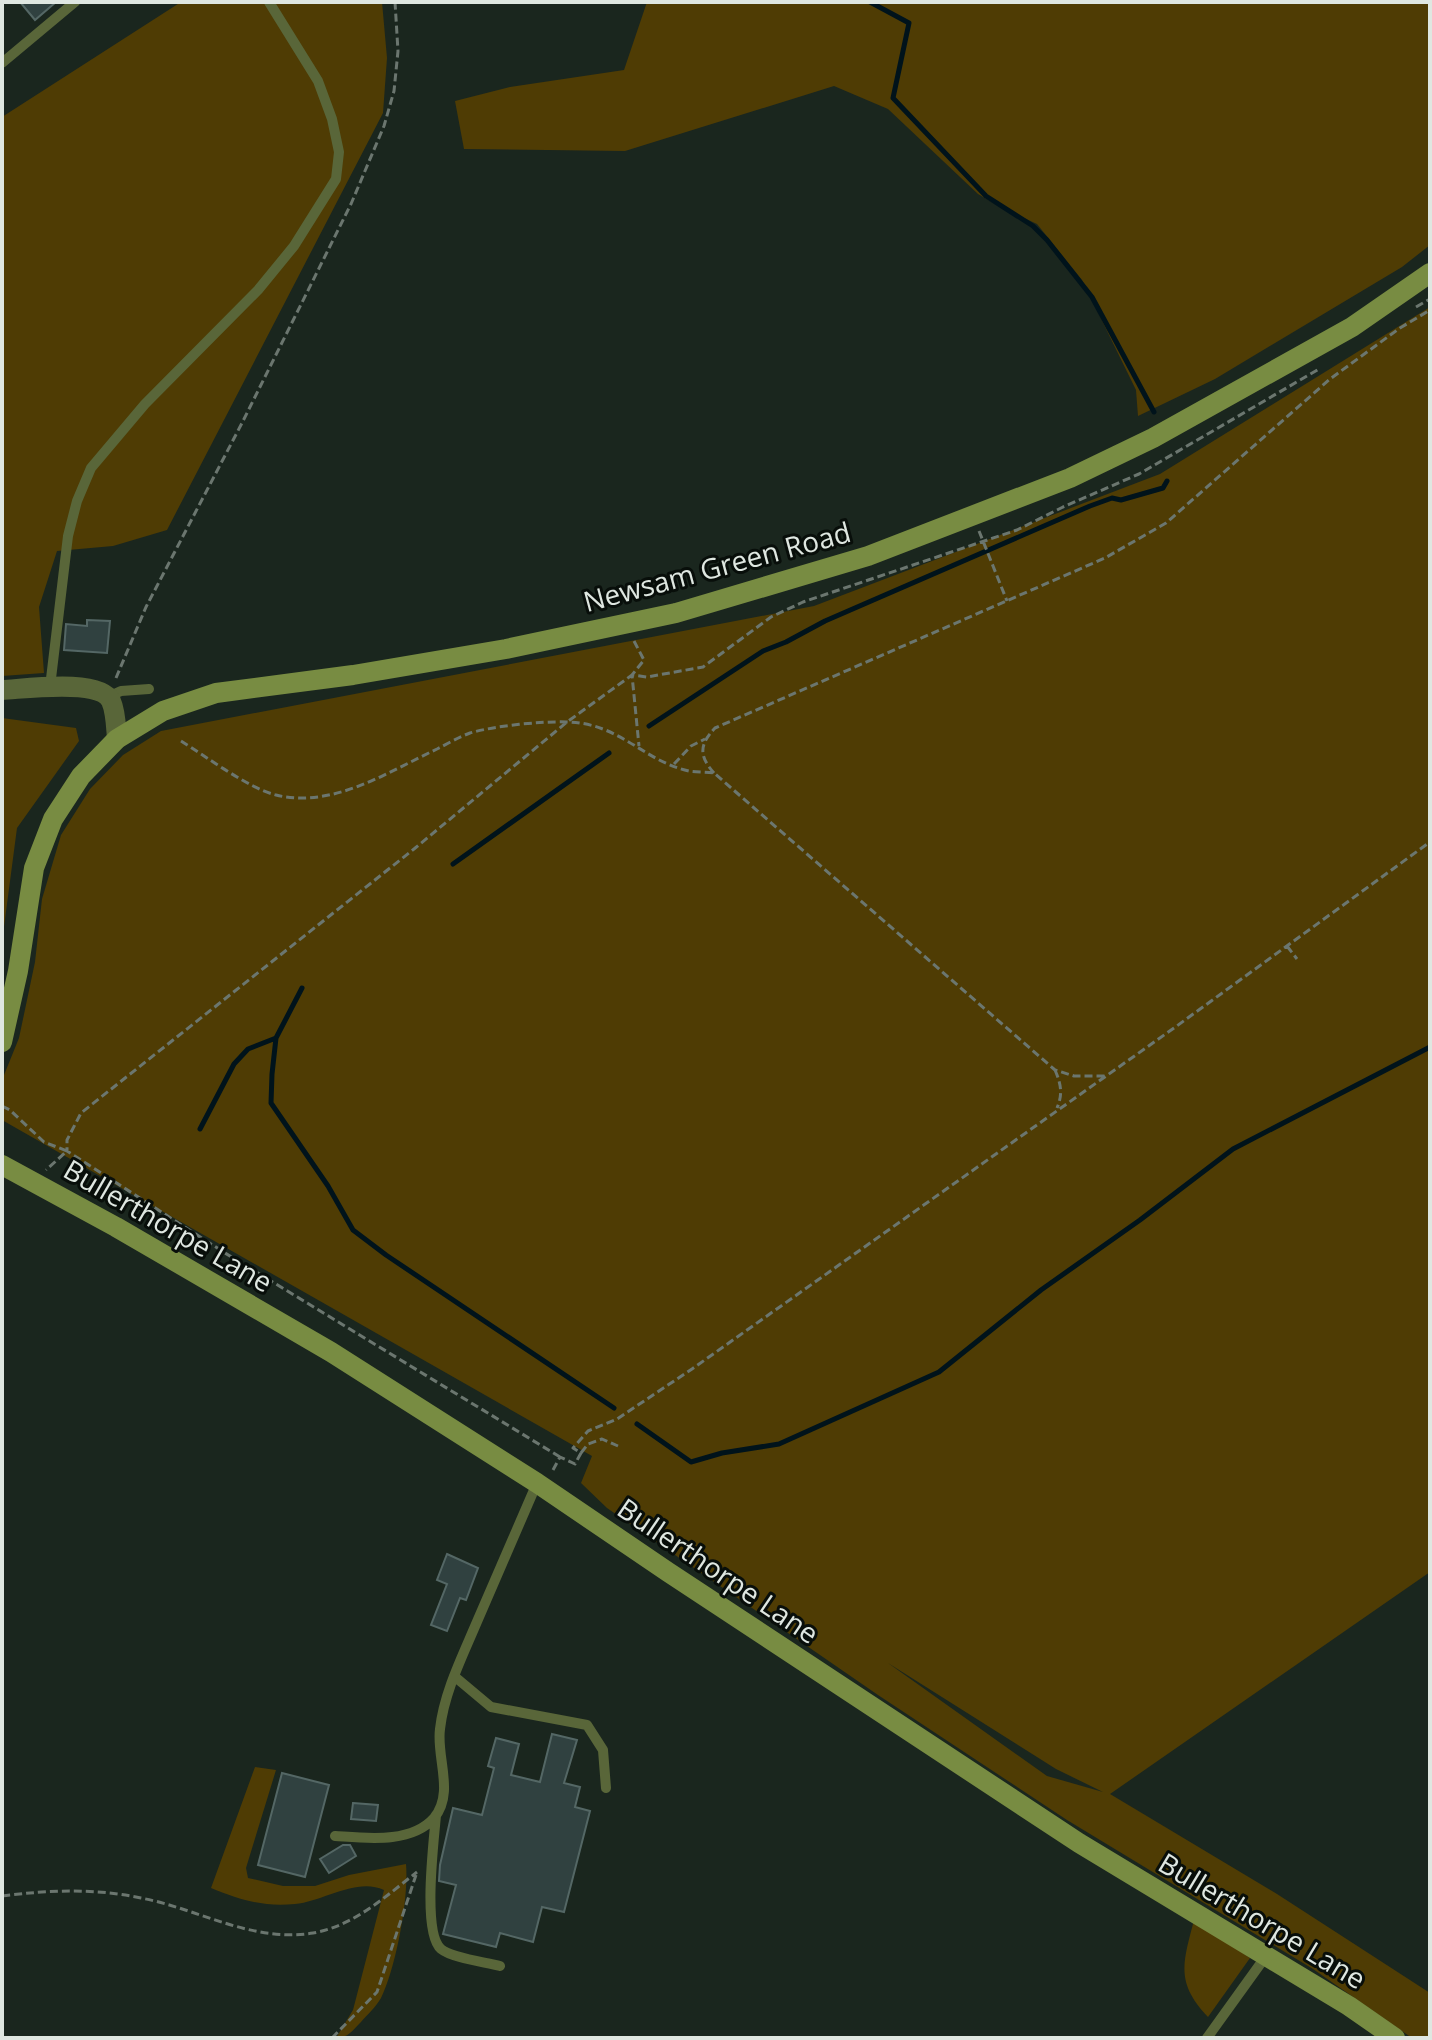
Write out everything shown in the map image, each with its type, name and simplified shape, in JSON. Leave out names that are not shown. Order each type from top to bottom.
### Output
[{"type":"street","name":"Newsam Green Road","points":[[2,1042],[18,971],[34,868],[53,819],[81,776],[117,739],[163,711],[216,693],[384,670],[506,649],[676,613],[868,556],[1070,478],[1153,438],[1352,327],[1430,273]]},
{"type":"street","points":[[2,690],[94,688],[112,703],[117,739]]},
{"type":"street","name":"Bullerthorpe Lane","points":[[2,1165],[116,1227],[331,1352],[540,1485],[1079,1843],[1349,2006],[1395,2038]]},
{"type":"lane","points":[[2,63],[75,2]]},
{"type":"lane","points":[[50,687],[68,536],[77,501],[91,468],[145,404],[258,290],[294,246],[336,179],[339,152],[332,119],[318,81],[269,2]]},
{"type":"lane","points":[[108,697],[121,691],[149,689]]},
{"type":"lane","points":[[500,1966],[444,1951],[436,1943],[430,1892],[436,1815],[444,1794],[439,1730],[454,1676],[540,1485]]},
{"type":"lane","points":[[454,1676],[491,1707],[587,1725],[603,1750],[606,1788]]},
{"type":"lane","points":[[335,1836],[362,1838],[400,1835],[425,1827],[436,1815]]},
{"type":"lane","points":[[1207,2038],[1266,1956]]},
{"type":"path","points":[[108,697],[146,607],[345,217],[384,126],[394,91],[398,51],[395,2]]},
{"type":"path","points":[[1417,307],[1430,299]]},
{"type":"path","points":[[674,765],[691,746],[705,739],[715,728],[1105,558],[1166,523],[1330,379],[1430,310]]},
{"type":"path","points":[[632,675],[647,677],[703,667],[771,617],[803,602],[1017,530],[1139,474],[1325,365]]},
{"type":"path","points":[[984,542],[1007,601]]},
{"type":"path","points":[[34,1182],[67,1151],[67,1140],[81,1113],[414,849],[567,722],[632,675],[644,660],[625,624]]},
{"type":"path","points":[[632,675],[639,746]]},
{"type":"path","points":[[181,741],[236,776],[275,795],[314,799],[367,782],[470,733],[567,722],[599,725],[674,765],[689,771],[714,773]]},
{"type":"path","points":[[705,739],[702,751],[714,773],[1055,1070],[1074,1076],[1106,1076]]},
{"type":"path","points":[[581,1453],[573,1448],[588,1431],[617,1419],[692,1369],[1430,842]]},
{"type":"path","points":[[1287,946],[1297,959]]},
{"type":"path","points":[[1055,1070],[1061,1085],[1061,1100],[1055,1112]]},
{"type":"path","points":[[2,1106],[44,1142],[67,1151],[225,1253],[560,1457],[575,1464],[588,1444],[602,1439],[618,1446]]},
{"type":"path","points":[[540,1485],[560,1457]]},
{"type":"path","points":[[2,1896],[86,1889],[144,1898],[257,1933],[314,1933],[359,1917],[417,1872],[377,1992],[332,2038]]},
{"type":"shaded area","points":[[181,2],[382,2],[387,58],[383,113],[167,530],[113,546],[57,551],[39,607],[44,673],[2,676],[2,117]]},
{"type":"shaded area","points":[[647,2],[1430,2],[1430,245],[1402,267],[1215,379],[1138,416],[1136,390],[1082,280],[1037,224],[978,194],[888,109],[834,86],[625,151],[464,149],[455,101],[510,87],[624,70]]},
{"type":"shaded area","points":[[1430,307],[1430,1572],[1110,1794],[1277,1894],[1430,1993],[1430,2038],[1412,2038],[1313,1969],[1067,1820],[878,1695],[607,1508],[581,1483],[592,1456],[2,1120],[2,1080],[19,1038],[35,962],[42,899],[61,835],[90,789],[123,755],[161,731],[814,606],[1160,474]],"holes":[[[888,1663],[1056,1769],[1103,1792],[1047,1776]]]},
{"type":"shaded area","points":[[2,718],[76,728],[79,741],[17,828],[2,942]]},
{"type":"shaded area","points":[[255,1767],[276,1770],[246,1868],[248,1878],[283,1886],[315,1886],[349,1875],[406,1864],[403,1913],[387,1985],[374,2008],[344,2037],[336,2038],[353,2010],[384,1890],[363,1886],[283,1905],[252,1902],[211,1888]]},
{"type":"shaded area","points":[[1194,1920],[1250,1958],[1208,2017],[1190,1993],[1184,1972]]},
{"type":"building","points":[[20,2],[56,2],[35,20]]},
{"type":"building","points":[[87,620],[110,621],[107,653],[64,650],[66,624],[87,626]]},
{"type":"building","points":[[447,1554],[478,1568],[466,1600],[460,1598],[447,1631],[431,1625],[447,1584],[437,1580]]},
{"type":"building","points":[[552,1734],[577,1740],[564,1783],[580,1787],[575,1807],[590,1811],[564,1912],[542,1907],[533,1942],[500,1933],[496,1947],[443,1934],[456,1885],[439,1881],[453,1808],[482,1815],[494,1768],[488,1766],[496,1738],[519,1744],[511,1775],[540,1782]]},
{"type":"building","points":[[282,1773],[329,1785],[305,1877],[258,1865]]},
{"type":"building","points":[[353,1803],[378,1805],[376,1821],[351,1819]]},
{"type":"building","points":[[343,1845],[350,1845],[356,1856],[329,1873],[320,1859]]},
{"type":"waterway","points":[[870,2],[909,23],[893,98],[986,196],[1033,226],[1047,240],[1092,297],[1154,412]]},
{"type":"waterway","points":[[649,726],[763,651],[825,621],[1090,506],[1112,498],[1121,500],[1163,488],[1167,481]]},
{"type":"waterway","points":[[453,864],[609,753]]},
{"type":"waterway","points":[[302,988],[276,1038],[271,1103],[328,1186],[353,1230],[614,1408]]},
{"type":"waterway","points":[[200,1129],[234,1064],[248,1049],[276,1038]]},
{"type":"waterway","points":[[637,1424],[691,1462],[722,1453],[779,1444],[939,1372],[1041,1290],[1233,1149],[1430,1047]]}]
